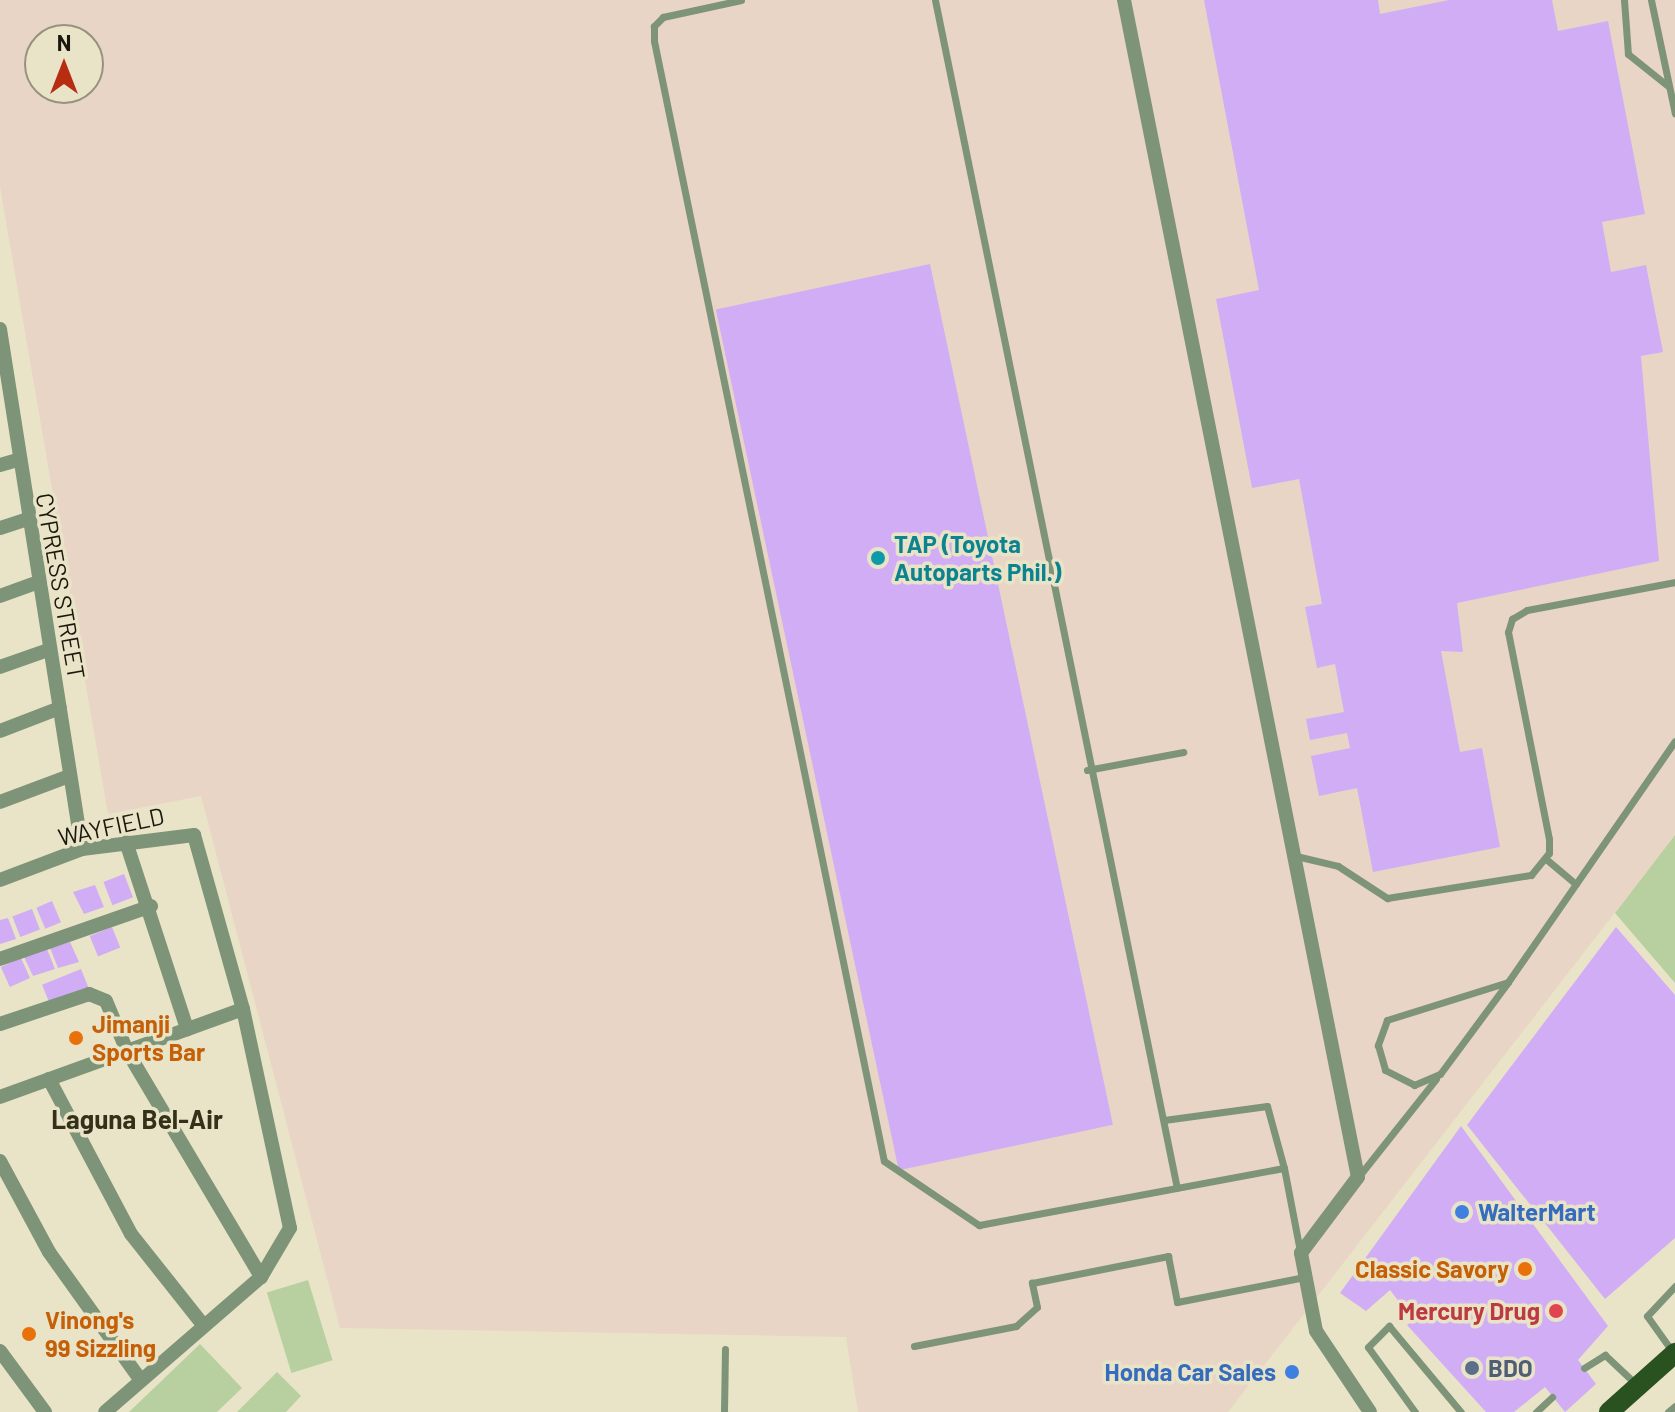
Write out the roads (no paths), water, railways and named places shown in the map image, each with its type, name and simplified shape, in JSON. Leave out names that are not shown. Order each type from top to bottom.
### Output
[{"type":"main road","points":[[1609,1412],[1675,1353]]},
{"type":"street","points":[[1124,0],[1358,1177],[1301,1253],[1305,1277],[1316,1331],[1370,1412]]},
{"type":"street","name":"CYPRESS STREET","points":[[0,329],[4,380],[35,583],[60,708],[82,849]]},
{"type":"street","points":[[0,465],[18,460]]},
{"type":"street","points":[[0,528],[27,519]]},
{"type":"street","points":[[0,596],[35,583]]},
{"type":"street","points":[[0,667],[48,650]]},
{"type":"street","points":[[0,731],[60,708]]},
{"type":"street","points":[[0,802],[69,776]]},
{"type":"street","name":"WAYFIELD","points":[[0,880],[82,849],[186,833],[201,844],[243,1009]]},
{"type":"street","points":[[126,842],[151,906],[187,1029]]},
{"type":"street","points":[[0,959],[151,906]]},
{"type":"street","points":[[0,1024],[98,995],[127,1051],[261,1277]]},
{"type":"street","points":[[0,1097],[243,1009],[290,1228],[261,1277],[105,1412]]},
{"type":"street","points":[[49,1079],[131,1234],[204,1326]]},
{"type":"street","points":[[0,1161],[49,1252],[140,1379]]},
{"type":"street","points":[[0,1351],[45,1412]]},
{"type":"lane","points":[[741,0],[663,17],[654,26],[654,41],[884,1161],[979,1225],[1284,1168]]},
{"type":"lane","points":[[935,0],[1087,770],[1177,1188]]},
{"type":"lane","points":[[1624,0],[1628,54],[1668,86]]},
{"type":"lane","points":[[1651,0],[1675,110]]},
{"type":"lane","points":[[1296,856],[1338,866],[1387,898],[1531,875],[1546,859],[1549,839],[1508,632],[1512,619],[1527,610],[1675,582]]},
{"type":"lane","points":[[1358,1177],[1508,982],[1675,741]]},
{"type":"lane","points":[[1087,770],[1183,752]]},
{"type":"lane","points":[[1546,859],[1576,884]]},
{"type":"lane","points":[[1440,1074],[1414,1085],[1385,1070],[1378,1045],[1387,1020],[1508,982]]},
{"type":"lane","points":[[1164,1120],[1267,1106],[1284,1168],[1301,1253]]},
{"type":"lane","points":[[914,1346],[1016,1326],[1037,1307],[1032,1283],[1168,1256],[1177,1302],[1305,1277]]},
{"type":"lane","points":[[1675,1286],[1647,1316],[1675,1353]]},
{"type":"lane","points":[[1415,1412],[1368,1347],[1389,1326],[1461,1412]]},
{"type":"lane","points":[[724,1412],[725,1349]]},
{"type":"lane","points":[[1584,1368],[1605,1355],[1638,1386]]},
{"type":"lane","points":[[1536,1412],[1552,1397]]},
{"type":"lane","points":[[1668,1412],[1675,1406]]},
{"type":"place","name":"TAP (Toyota Autoparts Phil.)","points":[[878,558]]},
{"type":"place","name":"Jimanji Sports Bar","points":[[76,1038]]},
{"type":"place","name":"WalterMart","points":[[1462,1212]]},
{"type":"place","name":"Classic Savory","points":[[1525,1269]]},
{"type":"place","name":"Mercury Drug","points":[[1556,1311]]},
{"type":"place","name":"Vinong's 99 Sizzling","points":[[29,1334]]},
{"type":"place","name":"BDO","points":[[1472,1368]]},
{"type":"place","name":"Honda Car Sales","points":[[1292,1372]]},
{"type":"district","name":"Laguna Bel-Air","points":[[137,1119]]}]
